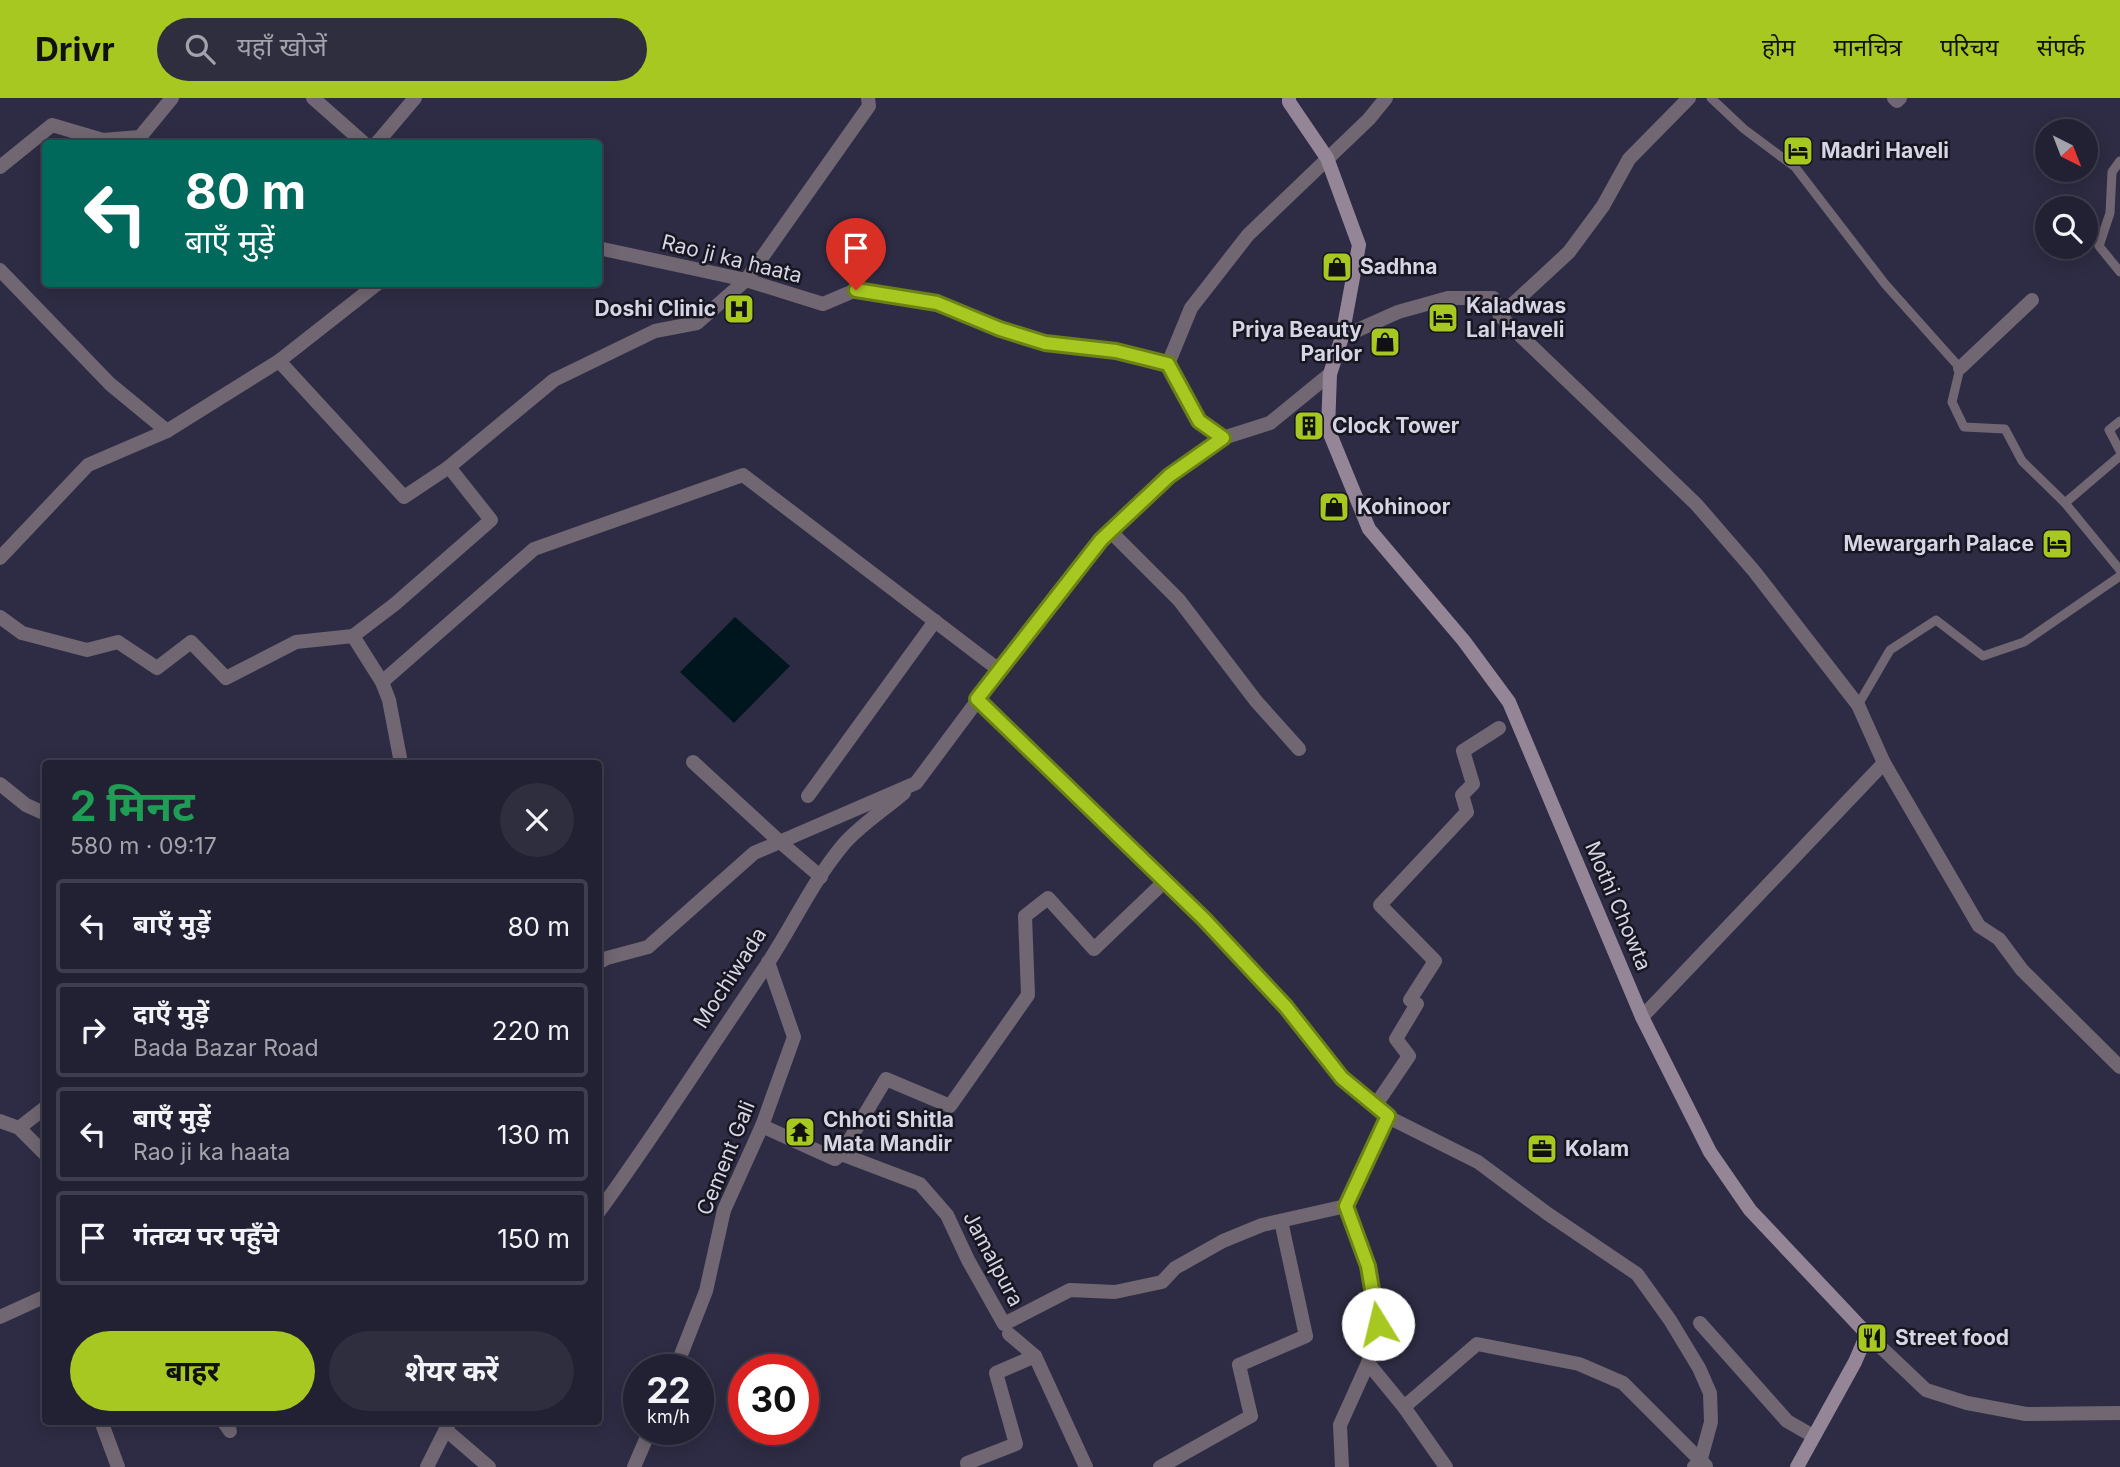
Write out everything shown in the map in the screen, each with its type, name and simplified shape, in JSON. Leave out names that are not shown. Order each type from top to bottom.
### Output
[{"type":"main road","name":"Mothi Chowta","points":[[1287,99],[1327,158],[1359,245],[1342,337],[1330,374],[1328,429],[1369,529],[1464,641],[1509,702],[1642,1017],[1710,1152],[1750,1210],[1867,1334]]},
{"type":"main road","points":[[1797,1467],[1855,1362],[1867,1334]]},
{"type":"street","points":[[0,167],[52,125],[103,140],[139,137],[172,98]]},
{"type":"street","points":[[313,98],[360,140]]},
{"type":"street","points":[[379,140],[415,98]]},
{"type":"street","points":[[279,361],[404,497],[449,467],[554,380],[655,331],[697,323],[746,280],[869,106],[868,98]]},
{"type":"street","points":[[1223,438],[1199,421],[1168,364],[1191,308],[1248,236],[1369,120],[1386,98]]},
{"type":"street","points":[[1894,98],[1900,98]]},
{"type":"street","points":[[1500,316],[1569,252],[1603,206],[1629,159],[1687,99]]},
{"type":"street","name":"Rao ji ka haata","points":[[602,249],[746,280],[823,304],[856,290],[937,303],[1000,329],[1045,343],[1116,351],[1168,364]]},
{"type":"street","points":[[0,270],[110,384],[167,431]]},
{"type":"street","points":[[0,558],[88,465],[167,431],[279,361],[373,287]]},
{"type":"street","points":[[1342,337],[1398,313],[1448,298],[1493,298],[1500,316],[1696,503],[1754,571],[1858,705],[1884,763],[1979,926],[1999,939],[2022,970],[2120,1067]]},
{"type":"street","points":[[1960,368],[2032,300]]},
{"type":"street","name":"Mochiwada","points":[[602,1208],[648,1145],[768,962],[793,918],[844,844],[916,783],[1053,599],[1111,531],[1169,476],[1223,438],[1270,423],[1330,374]]},
{"type":"street","points":[[0,617],[22,633],[87,650],[118,642],[157,668],[191,642],[226,678],[296,642],[353,636],[396,604],[491,520],[449,467]]},
{"type":"street","points":[[382,682],[534,549],[743,475],[999,670]]},
{"type":"street","points":[[1111,531],[1179,600],[1256,701],[1299,749]]},
{"type":"street","points":[[808,796],[935,621]]},
{"type":"street","points":[[353,636],[382,682],[389,700],[400,760]]},
{"type":"street","points":[[977,699],[1204,919],[1286,1007],[1342,1078],[1388,1116],[1478,1162],[1637,1275],[1671,1320],[1699,1368],[1710,1394],[1711,1422],[1700,1465]]},
{"type":"street","points":[[1375,1106],[1409,1056],[1396,1039],[1417,1004],[1410,1000],[1435,961],[1380,905],[1466,812],[1462,795],[1473,784],[1463,751],[1499,728]]},
{"type":"street","points":[[693,762],[821,877]]},
{"type":"street","points":[[1642,1017],[1884,763]]},
{"type":"street","points":[[602,961],[648,947],[754,853],[916,783]]},
{"type":"street","points":[[0,784],[26,805],[42,812]]},
{"type":"street","points":[[841,1154],[886,1079],[950,1106],[1028,995],[1025,916],[1048,898],[1094,948],[1166,881]]},
{"type":"street","name":"Cement Gali","points":[[681,1354],[706,1291],[724,1210],[762,1126],[794,1037],[768,962]]},
{"type":"street","points":[[19,1128],[42,1110]]},
{"type":"street","points":[[1342,1467],[1340,1425],[1368,1363],[1378,1324],[1368,1266],[1346,1206],[1388,1116]]},
{"type":"street","points":[[0,1121],[19,1128],[42,1151]]},
{"type":"street","name":"Jamalpura","points":[[762,1126],[835,1159],[841,1154],[920,1185],[947,1215],[968,1260],[1007,1329]]},
{"type":"street","points":[[1086,1467],[1035,1356],[1007,1329],[1070,1290],[1115,1292],[1162,1282],[1175,1268],[1223,1241],[1262,1225],[1346,1206]]},
{"type":"street","points":[[1160,1467],[1251,1416],[1239,1366],[1307,1336],[1281,1221]]},
{"type":"street","points":[[0,1317],[42,1298]]},
{"type":"street","points":[[1700,1323],[1787,1421],[1812,1436]]},
{"type":"street","points":[[1867,1334],[1926,1390],[1967,1403],[2026,1414],[2120,1413]]},
{"type":"street","points":[[1404,1407],[1476,1344],[1579,1364],[1623,1383],[1700,1465]]},
{"type":"street","points":[[968,1467],[967,1463],[1016,1444],[996,1373],[1035,1356]]},
{"type":"street","points":[[1368,1363],[1404,1407],[1446,1467]]},
{"type":"street","points":[[102,1425],[118,1467]]},
{"type":"street","points":[[427,1467],[448,1425],[489,1467]]},
{"type":"street","points":[[634,1467],[644,1445]]},
{"type":"lane","points":[[1711,98],[1744,130],[1795,167],[1885,284],[1960,368],[1952,402],[1964,426],[2005,429],[2022,461],[2065,503],[2120,570]]},
{"type":"lane","points":[[2120,161],[2112,172],[2110,213],[2099,246],[2120,272]]},
{"type":"lane","points":[[2065,503],[2120,453],[2109,430],[2120,421]]},
{"type":"lane","points":[[1858,705],[1890,650],[1936,620],[1983,656],[2024,642],[2120,576]]},
{"type":"water","points":[[735,617],[790,666],[734,723],[680,672]]},
{"type":"place","name":"Madri Haveli","points":[[1798,151]]},
{"type":"place","name":"Sadhna","points":[[1337,267]]},
{"type":"place","name":"Doshi Clinic","points":[[739,309]]},
{"type":"place","name":"Kaladwas Lal Haveli","points":[[1443,318]]},
{"type":"place","name":"Priya Beauty Parlor","points":[[1385,342]]},
{"type":"place","name":"Clock Tower","points":[[1309,426]]},
{"type":"place","name":"Kohinoor","points":[[1334,507]]},
{"type":"place","name":"Mewargarh Palace","points":[[2057,544]]},
{"type":"place","name":"Chhoti Shitla Mata Mandir","points":[[800,1132]]},
{"type":"place","name":"Kolam","points":[[1542,1149]]},
{"type":"place","name":"Street food","points":[[1872,1338]]},
{"type":"route","points":[[856,290],[937,303],[1000,329],[1045,343],[1116,351],[1168,364],[1199,421],[1223,438],[1169,476],[1101,540],[977,699],[1204,919],[1286,1007],[1342,1078],[1388,1116],[1346,1206],[1368,1266],[1378,1324]]}]
